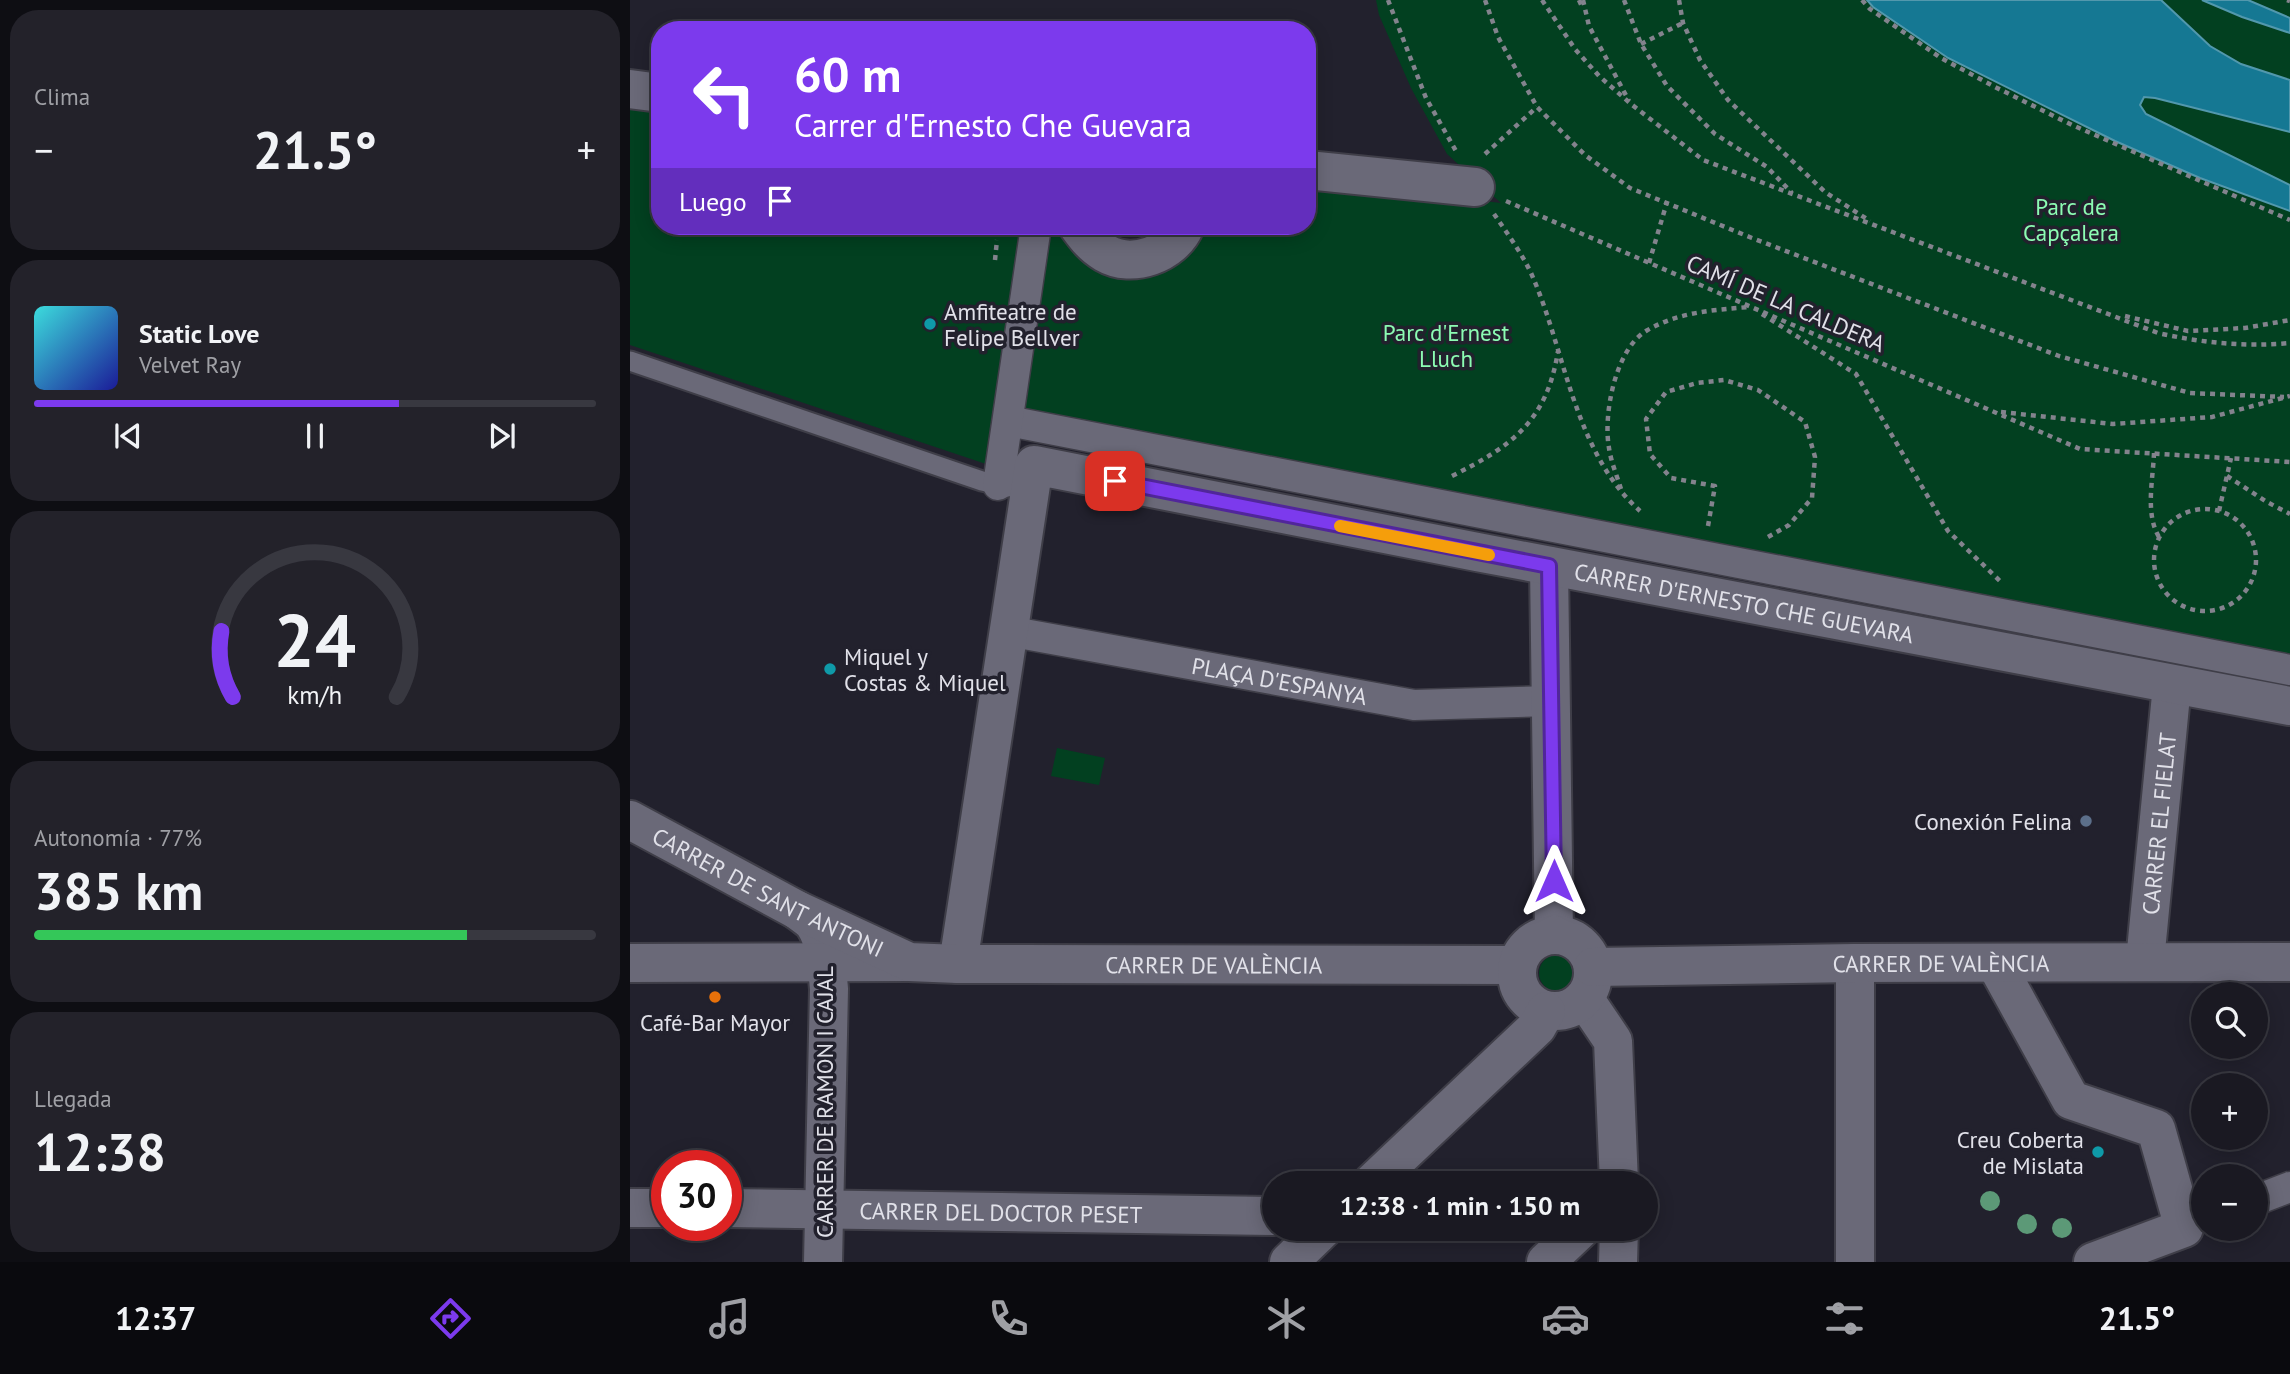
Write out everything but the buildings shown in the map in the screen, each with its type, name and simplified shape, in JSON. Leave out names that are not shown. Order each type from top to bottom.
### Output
[{"type":"street","points":[[630,89],[651,92]]},
{"type":"street","points":[[1316,170],[1471,179]]},
{"type":"street","points":[[958,964],[1009,631],[1020,481],[1008,421],[1035,235]]},
{"type":"street","points":[[1084,235],[1090,243],[1107,254],[1138,260],[1158,254],[1175,242],[1179,235]]},
{"type":"street","name":"CARRER D'ERNESTO CHE GUEVARA","points":[[1008,421],[2290,670]]},
{"type":"street","name":"CARRER D'ERNESTO CHE GUEVARA","points":[[1020,481],[1549,566],[2290,706]]},
{"type":"street","points":[[1549,566],[1554,935]]},
{"type":"street","name":"PLAÇA D'ESPANYA","points":[[1009,631],[1413,705],[1552,701]]},
{"type":"street","name":"CARRER EL FIELAT","points":[[2145,961],[2172,685]]},
{"type":"street","name":"CARRER DE SANT ANTONI","points":[[630,820],[797,909],[909,962]]},
{"type":"street","name":"CARRER DE RAMON I CAJAL","points":[[797,909],[813,923],[826,962],[829,1002],[823,1262]]},
{"type":"street","points":[[1588,982],[1573,1007],[1546,1011],[1532,1004],[1522,994],[1516,980],[1517,965],[1534,940],[1554,935],[1579,943],[1588,954],[1588,982],[1613,1041],[1618,1171]]},
{"type":"street","name":"CARRER DE VALÈNCIA","points":[[630,962],[1517,965]]},
{"type":"street","name":"CARRER DE VALÈNCIA","points":[[1588,982],[1855,963],[2290,962]]},
{"type":"street","points":[[1855,963],[1855,1262]]},
{"type":"street","points":[[1996,964],[2071,1100],[2157,1129],[2191,1219]]},
{"type":"street","points":[[1385,1171],[1537,1027],[1546,1011]]},
{"type":"street","points":[[2268,1195],[2290,1187]]},
{"type":"street","points":[[630,1208],[651,1208]]},
{"type":"street","name":"CARRER DEL DOCTOR PESET","points":[[742,1208],[1262,1216]]},
{"type":"street","points":[[2093,1262],[2191,1225]]},
{"type":"street","points":[[1289,1262],[1311,1241]]},
{"type":"street","points":[[1546,1262],[1568,1241]]},
{"type":"street","points":[[1618,1262],[1619,1241]]},
{"type":"lane","points":[[630,361],[1020,481]]},
{"type":"path","points":[[1388,0],[1426,98],[1471,179],[1510,236],[1530,272],[1574,401],[1602,463],[1624,497],[1643,513]]},
{"type":"path","points":[[1485,0],[1498,37],[1536,107],[1596,163],[1630,188],[1874,286],[2059,356],[2190,393],[2287,397]]},
{"type":"path","points":[[1542,0],[1575,49],[1631,104],[1703,160],[2158,333],[2197,342],[2236,346],[2290,343]]},
{"type":"path","points":[[1581,0],[1589,26],[1631,104]]},
{"type":"path","points":[[1624,0],[1641,44],[1667,86],[1715,134],[1767,167],[1793,194]]},
{"type":"path","points":[[1679,0],[1683,23],[1700,60],[1728,100],[1825,192],[1877,226]]},
{"type":"path","points":[[1863,0],[1870,9],[1941,58],[1995,87],[2072,125],[2290,220]]},
{"type":"path","points":[[1641,44],[1683,23]]},
{"type":"path","points":[[1471,179],[1536,107]]},
{"type":"path","name":"CAMÍ DE LA CALDERA","points":[[1471,179],[1649,263],[2080,449],[2290,462]]},
{"type":"path","points":[[1649,263],[1667,202]]},
{"type":"path","points":[[995,260],[997,240]]},
{"type":"path","points":[[1624,497],[1609,450],[1606,423],[1611,387],[1624,356],[1644,332],[1696,311],[1750,306],[1857,374],[1948,531],[2002,583]]},
{"type":"path","points":[[2090,306],[2144,322],[2188,331],[2245,328],[2290,320]]},
{"type":"path","points":[[1406,498],[1489,457],[1517,433],[1539,411],[1553,380],[1558,350]]},
{"type":"path","points":[[1703,556],[1715,486],[1671,478],[1650,454],[1646,419],[1666,392],[1696,383],[1724,380],[1758,390],[1805,422],[1815,457],[1812,498],[1789,525],[1759,542]]},
{"type":"path","points":[[1993,411],[2113,424],[2213,417],[2287,397]]},
{"type":"path","points":[[2154,453],[2151,515],[2153,527],[2159,537]]},
{"type":"path","points":[[2219,510],[2231,458]]},
{"type":"path","points":[[2227,476],[2290,514]]},
{"type":"path","points":[[2201,509],[2219,510],[2234,517],[2245,527],[2257,557],[2255,573],[2238,599],[2224,607],[2208,611],[2191,609],[2175,601],[2162,589],[2155,572],[2154,554],[2159,537],[2169,523],[2184,513],[2201,509]]},
{"type":"green space","points":[[1376,0],[2290,0],[2290,661],[1018,413],[1043,235],[1101,235],[1187,255],[1199,235],[1316,235],[1316,182],[1501,203],[1447,154],[1411,88],[1379,15]]},
{"type":"green space","points":[[630,103],[651,105],[651,235],[1030,235],[992,466],[630,345]]},
{"type":"green space","points":[[1057,748],[1105,758],[1099,785],[1051,776]]},
{"type":"green space","points":[[1557,955],[1569,961],[1575,973],[1569,985],[1557,991],[1545,985],[1539,973],[1545,961]]},
{"type":"water","points":[[1867,0],[2161,0],[2210,46],[2241,64],[2290,80],[2290,132],[2155,98],[2144,97],[2140,105],[2146,114],[2290,185],[2290,211],[2200,178],[2115,141],[1948,58],[1873,7]]},
{"type":"water","points":[[2202,0],[2248,0],[2290,18],[2290,33],[2242,17]]},
{"type":"slow traffic","points":[[1340,526],[1489,555]]},
{"type":"place","name":"Amfiteatre de Felipe Bellver","points":[[930,324]]},
{"type":"place","name":"Miquel y Costas & Miquel","points":[[830,669]]},
{"type":"place","name":"Conexión Felina","points":[[2086,821]]},
{"type":"place","name":"Café-Bar Mayor","points":[[715,997]]},
{"type":"place","name":"Creu Coberta de Mislata","points":[[2098,1152]]},
{"type":"route","points":[[1115,481],[1549,566],[1554,881]]},
{"type":"park label","name":"Parc de Capçalera","points":[[2071,219]]},
{"type":"park label","name":"Parc d'Ernest Lluch","points":[[1446,345]]}]
